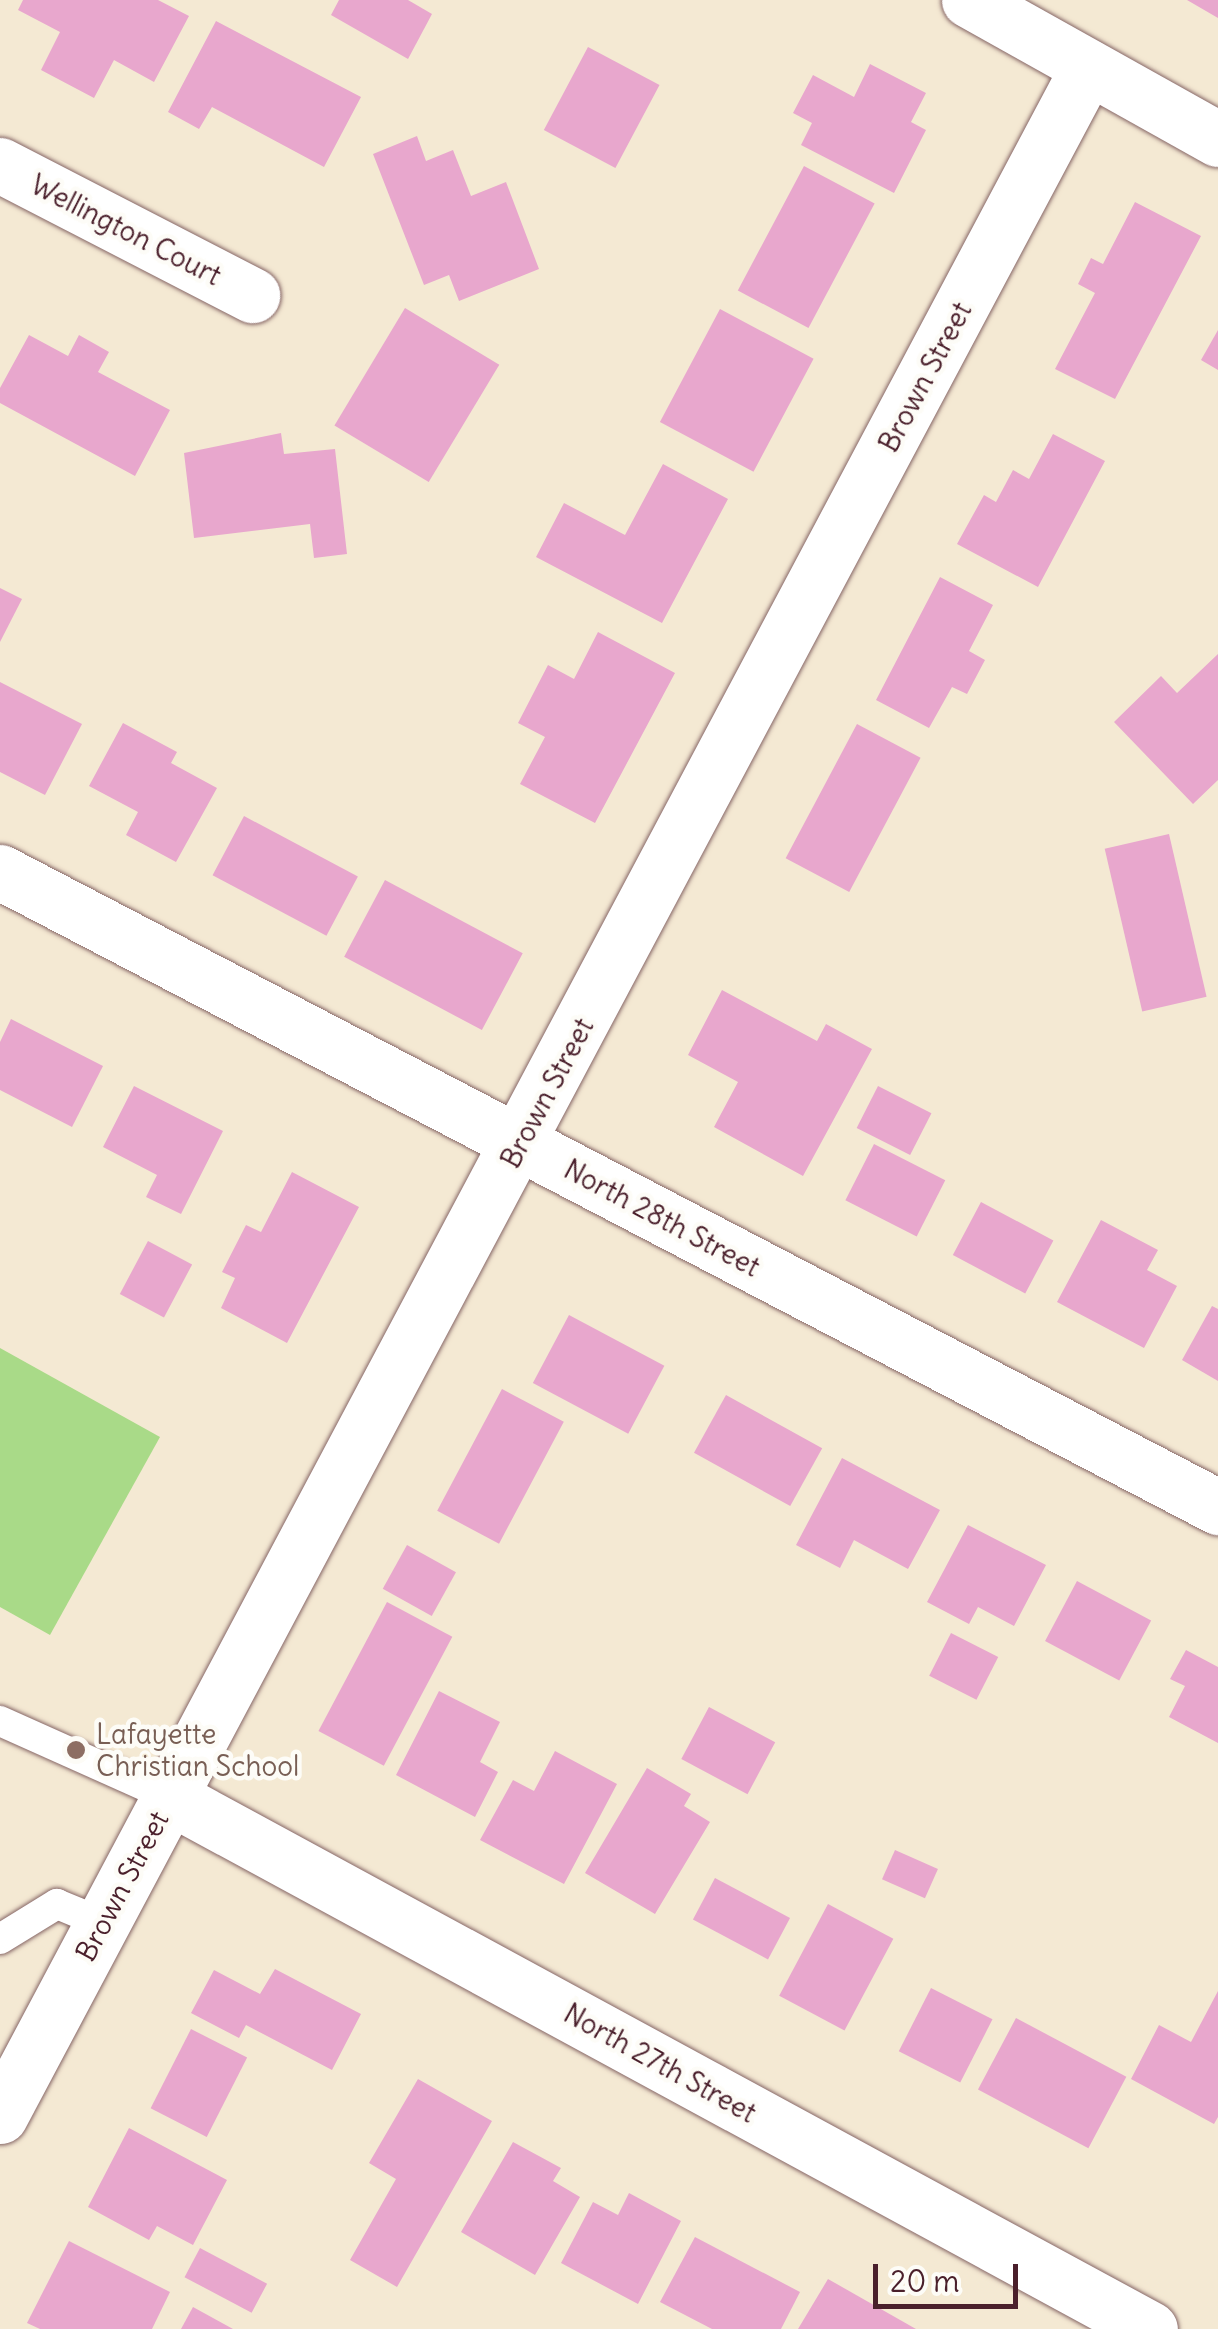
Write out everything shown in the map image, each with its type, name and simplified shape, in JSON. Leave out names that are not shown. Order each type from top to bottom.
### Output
[{"type":"street","points":[[969,0],[1218,140]]},
{"type":"street","name":"Brown Street","points":[[0,2116],[520,1144],[1088,67]]},
{"type":"street","name":"Wellington Court","points":[[0,165],[252,295]]},
{"type":"street","name":"North 28th Street","points":[[0,872],[1218,1507]]},
{"type":"street","name":"North 27th Street","points":[[170,1797],[1150,2329]]},
{"type":"lane","points":[[0,1721],[170,1797]]},
{"type":"lane","points":[[0,1939],[56,1904],[102,1923]]},
{"type":"green space","points":[[0,1348],[160,1437],[50,1635],[0,1607]]},
{"type":"building","points":[[23,0],[158,0],[189,16],[154,82],[114,60],[94,98],[41,70],[60,32],[18,10]]},
{"type":"building","points":[[339,0],[408,0],[432,14],[408,59],[331,15]]},
{"type":"building","points":[[1187,0],[1218,0],[1218,18]]},
{"type":"building","points":[[216,21],[361,97],[324,167],[212,107],[199,129],[168,112]]},
{"type":"building","points":[[588,47],[660,85],[615,168],[544,130]]},
{"type":"building","points":[[870,64],[926,93],[911,122],[926,130],[894,193],[801,145],[812,123],[793,113],[813,75],[854,97]]},
{"type":"building","points":[[417,136],[426,161],[453,150],[471,196],[506,182],[539,269],[459,301],[449,275],[424,285],[373,154]]},
{"type":"building","points":[[804,166],[875,204],[808,328],[738,290]]},
{"type":"building","points":[[1135,202],[1201,236],[1115,399],[1055,369],[1095,293],[1078,284],[1091,258],[1103,264]]},
{"type":"building","points":[[405,308],[499,365],[429,482],[334,425]]},
{"type":"building","points":[[720,309],[814,359],[754,472],[660,422]]},
{"type":"building","points":[[1218,330],[1218,370],[1201,360]]},
{"type":"building","points":[[29,335],[68,356],[79,335],[109,352],[98,372],[170,410],[135,476],[0,403],[0,388]]},
{"type":"building","points":[[281,433],[284,454],[335,449],[347,554],[314,558],[310,524],[194,538],[184,453]]},
{"type":"building","points":[[1053,434],[1105,461],[1038,587],[957,544],[984,495],[996,502],[1013,470],[1029,479]]},
{"type":"building","points":[[663,464],[728,499],[662,623],[536,557],[564,503],[625,535]]},
{"type":"building","points":[[940,577],[993,605],[969,651],[985,660],[967,694],[952,687],[929,728],[876,700]]},
{"type":"building","points":[[0,588],[22,599],[0,642]]},
{"type":"building","points":[[598,632],[675,673],[595,823],[520,784],[545,737],[518,723],[548,665],[574,679]]},
{"type":"building","points":[[1218,654],[1218,780],[1193,804],[1114,722],[1161,676],[1177,693]]},
{"type":"building","points":[[0,682],[82,724],[45,795],[0,772]]},
{"type":"building","points":[[123,723],[177,752],[171,763],[217,788],[176,862],[126,835],[138,812],[89,786]]},
{"type":"building","points":[[857,724],[921,758],[849,892],[786,858]]},
{"type":"building","points":[[244,816],[358,877],[326,936],[213,875]]},
{"type":"building","points":[[1169,834],[1207,997],[1142,1012],[1105,849]]},
{"type":"building","points":[[385,880],[523,953],[482,1030],[344,957]]},
{"type":"building","points":[[722,990],[817,1041],[826,1024],[872,1049],[803,1176],[714,1127],[738,1082],[688,1055]]},
{"type":"building","points":[[11,1019],[103,1066],[72,1127],[0,1090],[0,1042]]},
{"type":"building","points":[[134,1086],[223,1131],[181,1214],[146,1197],[157,1175],[103,1147]]},
{"type":"building","points":[[878,1086],[931,1113],[910,1155],[857,1128]]},
{"type":"building","points":[[874,1144],[945,1180],[917,1236],[845,1200]]},
{"type":"building","points":[[292,1172],[359,1207],[287,1343],[221,1308],[235,1278],[222,1272],[246,1225],[261,1232]]},
{"type":"building","points":[[981,1202],[1053,1240],[1025,1293],[953,1255]]},
{"type":"building","points":[[1101,1220],[1158,1250],[1147,1270],[1177,1286],[1144,1348],[1057,1302]]},
{"type":"building","points":[[148,1241],[192,1264],[164,1317],[120,1294]]},
{"type":"building","points":[[1212,1306],[1218,1309],[1218,1381],[1182,1360]]},
{"type":"building","points":[[569,1315],[664,1366],[628,1434],[533,1383]]},
{"type":"building","points":[[502,1389],[564,1422],[499,1544],[437,1511]]},
{"type":"building","points":[[726,1395],[822,1448],[790,1506],[694,1453]]},
{"type":"building","points":[[842,1458],[940,1510],[908,1569],[854,1540],[840,1568],[796,1545]]},
{"type":"building","points":[[968,1525],[1046,1565],[1014,1626],[978,1607],[969,1624],[927,1602]]},
{"type":"building","points":[[407,1545],[456,1572],[432,1616],[383,1589]]},
{"type":"building","points":[[1077,1581],[1151,1620],[1119,1680],[1045,1641]]},
{"type":"building","points":[[387,1602],[452,1637],[384,1766],[318,1731]]},
{"type":"building","points":[[951,1633],[998,1657],[976,1700],[929,1676]]},
{"type":"building","points":[[1186,1650],[1218,1667],[1218,1743],[1169,1717],[1185,1686],[1170,1679]]},
{"type":"building","points":[[439,1691],[500,1722],[480,1762],[498,1772],[475,1817],[396,1775]]},
{"type":"building","points":[[709,1707],[775,1742],[748,1794],[681,1759]]},
{"type":"building","points":[[555,1751],[617,1784],[564,1884],[480,1840],[513,1780],[534,1791]]},
{"type":"building","points":[[647,1768],[691,1794],[684,1806],[710,1822],[655,1914],[585,1873]]},
{"type":"building","points":[[895,1850],[938,1869],[925,1898],[882,1879]]},
{"type":"building","points":[[715,1878],[790,1918],[768,1959],[693,1919]]},
{"type":"building","points":[[828,1904],[893,1939],[845,2031],[779,1996]]},
{"type":"building","points":[[275,1969],[361,2014],[332,2070],[246,2025],[239,2038],[191,2013],[214,1970],[260,1994]]},
{"type":"building","points":[[931,1988],[992,2019],[960,2083],[899,2051]]},
{"type":"building","points":[[1218,1991],[1218,2117],[1214,2124],[1131,2079],[1159,2025],[1191,2042]]},
{"type":"building","points":[[1016,2018],[1126,2077],[1088,2148],[978,2090]]},
{"type":"building","points":[[191,2029],[247,2058],[207,2137],[151,2108]]},
{"type":"building","points":[[418,2079],[492,2121],[397,2287],[350,2260],[396,2179],[369,2163]]},
{"type":"building","points":[[129,2128],[227,2180],[193,2245],[157,2226],[149,2240],[88,2207]]},
{"type":"building","points":[[513,2142],[561,2168],[553,2181],[580,2197],[535,2275],[461,2232]]},
{"type":"building","points":[[629,2193],[681,2221],[638,2304],[561,2263],[593,2202],[618,2215]]},
{"type":"building","points":[[695,2237],[800,2292],[781,2329],[712,2329],[660,2302]]},
{"type":"building","points":[[69,2241],[170,2292],[152,2329],[40,2329],[27,2323]]},
{"type":"building","points":[[200,2248],[267,2284],[252,2313],[185,2277]]},
{"type":"building","points":[[828,2279],[916,2329],[798,2329]]},
{"type":"building","points":[[193,2307],[233,2329],[181,2329]]},
{"type":"place","name":"Lafayette Christian School","points":[[76,1750]]}]
